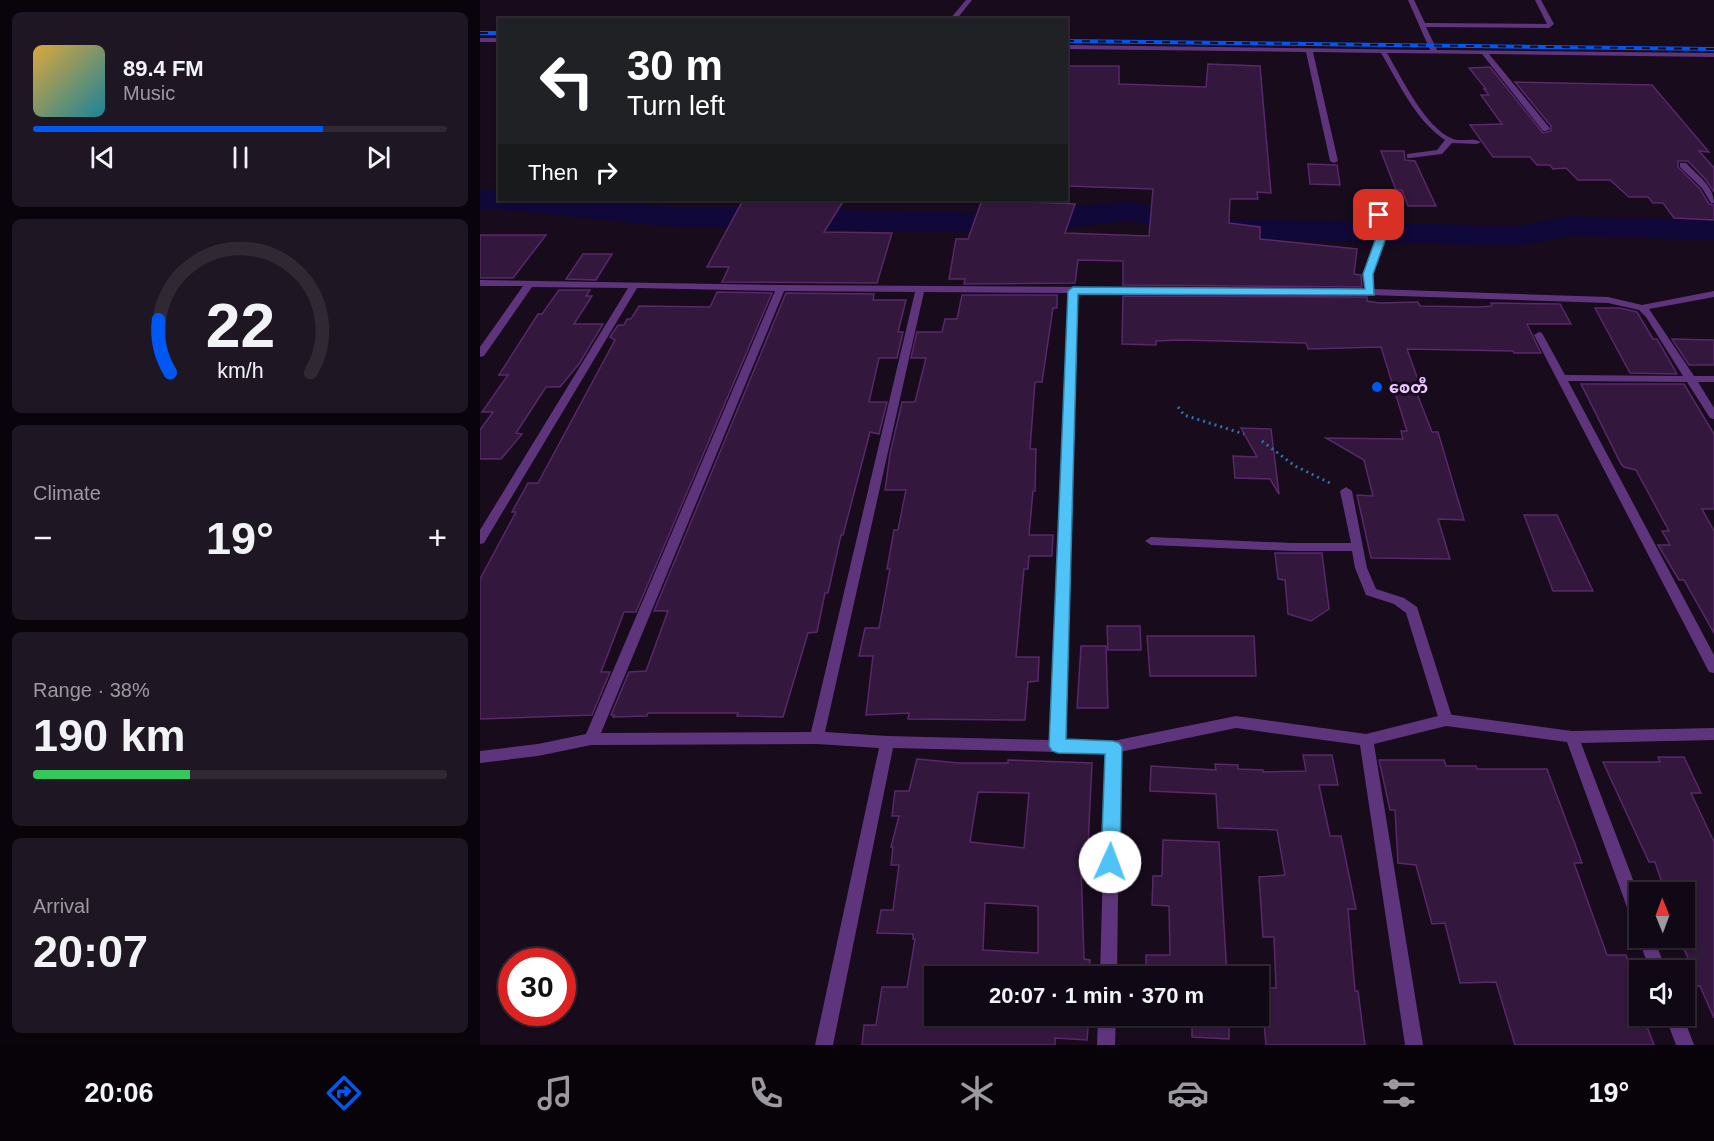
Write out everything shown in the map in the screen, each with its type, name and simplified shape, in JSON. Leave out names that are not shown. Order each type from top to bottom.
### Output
[{"type":"street","points":[[954,18],[969,0]]},
{"type":"street","points":[[1411,0],[1434,51]]},
{"type":"street","points":[[1422,25],[1549,26],[1551,24],[1538,0]]},
{"type":"street","points":[[480,40],[498,40]]},
{"type":"street","points":[[1068,47],[1714,55]]},
{"type":"street","points":[[1310,50],[1334,161]]},
{"type":"street","points":[[1383,51],[1419,111],[1450,140],[1477,142]]},
{"type":"street","points":[[1484,52],[1546,129]]},
{"type":"street","points":[[1410,156],[1438,152],[1450,140]]},
{"type":"street","points":[[1683,165],[1705,187],[1714,201]]},
{"type":"street","points":[[1370,292],[1368,274],[1382,235],[1380,208],[1400,201],[1398,194]]},
{"type":"street","points":[[480,283],[920,290],[1370,292],[1608,300],[1642,308],[1714,294]]},
{"type":"street","points":[[480,354],[529,284]]},
{"type":"street","points":[[480,540],[634,286]]},
{"type":"street","points":[[591,739],[781,288]]},
{"type":"street","points":[[817,738],[920,290]]},
{"type":"street","points":[[1058,746],[1073,291]]},
{"type":"street","points":[[1642,308],[1650,315],[1714,416]]},
{"type":"street","points":[[1539,335],[1714,668]]},
{"type":"street","points":[[1561,378],[1714,379]]},
{"type":"street","points":[[1346,491],[1361,568],[1371,592],[1399,601],[1412,610],[1446,720]]},
{"type":"street","points":[[1151,541],[1292,547],[1358,547]]},
{"type":"street","points":[[480,757],[538,750],[591,739],[817,738],[887,742],[1113,747],[1236,722],[1366,740],[1446,720],[1572,737],[1714,734]]},
{"type":"street","points":[[1572,737],[1629,891]]},
{"type":"street","points":[[1366,740],[1414,1045]]},
{"type":"street","points":[[824,1045],[887,742]]},
{"type":"street","points":[[1108,966],[1113,747]]},
{"type":"street","points":[[1106,1045],[1107,1026]]},
{"type":"street","points":[[1678,1026],[1685,1045]]},
{"type":"path","points":[[1178,407],[1184,416],[1244,434]]},
{"type":"path","points":[[1262,441],[1294,466],[1346,491]]},
{"type":"building","points":[[1208,64],[1260,66],[1271,193],[1257,192],[1258,199],[1230,199],[1229,223],[1260,227],[1260,239],[1357,249],[1354,274],[1361,275],[1362,287],[1123,285],[1123,261],[1078,260],[1075,283],[964,284],[965,279],[949,279],[956,239],[968,239],[982,201],[1075,204],[1065,233],[1149,236],[1153,189],[1068,186],[1068,66],[1119,66],[1119,84],[1206,87]]},
{"type":"building","points":[[1490,67],[1543,133],[1551,131],[1551,126],[1515,82],[1652,85],[1709,152],[1699,151],[1714,168],[1714,192],[1688,161],[1678,161],[1678,167],[1700,189],[1709,204],[1714,205],[1714,220],[1674,218],[1663,203],[1653,203],[1648,197],[1629,197],[1610,180],[1578,180],[1566,168],[1553,169],[1550,165],[1537,165],[1530,157],[1493,157],[1470,125],[1502,124],[1481,95],[1489,95],[1484,89],[1486,89],[1469,68]]},
{"type":"building","points":[[1381,151],[1404,151],[1405,160],[1415,161],[1436,206],[1408,206],[1402,190],[1396,190]]},
{"type":"building","points":[[1308,164],[1337,165],[1340,185],[1310,184]]},
{"type":"building","points":[[742,201],[843,201],[824,232],[892,233],[877,283],[722,282],[729,267],[707,267]]},
{"type":"building","points":[[480,235],[546,235],[513,278],[480,278]]},
{"type":"building","points":[[583,254],[612,254],[596,280],[566,279]]},
{"type":"building","points":[[559,290],[590,290],[586,296],[592,296],[574,324],[603,324],[579,364],[560,387],[546,387],[516,433],[522,434],[501,459],[480,459],[480,430],[493,412],[482,412],[508,375],[499,375],[538,314],[542,314]]},
{"type":"building","points":[[717,292],[772,293],[636,612],[624,612],[601,672],[610,672],[592,715],[480,719],[480,579],[516,512],[512,512],[528,483],[538,483],[615,340],[610,337],[618,325],[624,325],[627,319],[631,319],[639,306],[710,307]]},
{"type":"building","points":[[786,293],[874,294],[873,300],[906,300],[898,332],[903,332],[897,358],[879,358],[869,402],[887,402],[879,434],[870,432],[843,535],[841,535],[828,593],[825,593],[817,632],[808,633],[783,717],[737,716],[738,713],[648,713],[647,716],[613,717],[614,715],[611,715],[629,672],[646,671],[668,611],[654,611]]},
{"type":"building","points":[[962,295],[1057,295],[1057,308],[1053,308],[1042,382],[1035,382],[1030,449],[1036,449],[1035,491],[1033,491],[1029,535],[1053,535],[1052,556],[1029,556],[1028,569],[1024,569],[1016,657],[1039,657],[1038,681],[1028,682],[1025,720],[908,719],[909,713],[866,715],[873,656],[859,656],[865,628],[879,628],[890,569],[887,569],[894,530],[898,530],[906,490],[885,490],[890,454],[902,402],[915,402],[926,358],[911,358],[917,332],[942,332],[945,319],[957,319]]},
{"type":"building","points":[[1123,296],[1367,297],[1367,301],[1418,302],[1420,306],[1480,307],[1492,306],[1491,303],[1560,304],[1571,324],[1527,324],[1541,353],[1407,349],[1422,391],[1416,391],[1432,432],[1438,432],[1464,520],[1438,519],[1450,559],[1371,558],[1357,495],[1373,496],[1364,460],[1326,438],[1403,439],[1401,431],[1407,431],[1381,347],[1308,349],[1306,343],[1179,340],[1156,341],[1156,345],[1122,344]]},
{"type":"building","points":[[1595,308],[1620,308],[1637,312],[1653,339],[1657,339],[1677,374],[1630,373]]},
{"type":"building","points":[[1672,339],[1714,340],[1714,365],[1689,365]]},
{"type":"building","points":[[1581,384],[1684,384],[1714,434],[1714,509],[1702,509],[1714,531],[1714,633],[1684,580],[1679,580],[1658,545],[1670,545],[1662,531],[1669,531],[1636,470],[1621,464]]},
{"type":"building","points":[[1241,428],[1271,429],[1279,494],[1270,479],[1235,478],[1233,456],[1257,457]]},
{"type":"building","points":[[1524,515],[1557,515],[1593,591],[1553,591]]},
{"type":"building","points":[[1275,553],[1322,553],[1329,609],[1311,621],[1288,614],[1285,580],[1278,579]]},
{"type":"building","points":[[1107,626],[1140,626],[1141,650],[1108,650]]},
{"type":"building","points":[[1147,636],[1254,636],[1256,676],[1150,676]]},
{"type":"building","points":[[1081,646],[1106,646],[1108,708],[1077,708]]},
{"type":"building","points":[[1303,755],[1332,755],[1338,785],[1319,785],[1330,836],[1341,836],[1356,909],[1348,909],[1355,991],[1358,991],[1365,1045],[1266,1045],[1264,1026],[1269,1026],[1270,1023],[1269,988],[1276,988],[1274,937],[1263,937],[1259,877],[1285,875],[1277,830],[1218,828],[1216,794],[1150,791],[1151,766],[1216,770],[1215,764],[1238,765],[1238,769],[1263,770],[1263,772],[1306,771]]},
{"type":"building","points":[[1658,757],[1684,757],[1701,793],[1691,793],[1714,842],[1714,1018],[1700,986],[1695,986],[1695,960],[1689,960],[1684,949],[1695,948],[1695,882],[1662,882],[1655,862],[1649,862],[1603,762],[1660,762]]},
{"type":"building","points":[[917,759],[959,763],[1008,763],[1008,760],[1092,763],[1087,866],[1081,866],[1084,959],[1090,960],[1090,966],[924,966],[924,1026],[1088,1026],[1087,1040],[1055,1038],[1055,1045],[862,1045],[864,1025],[876,1025],[882,987],[907,987],[915,939],[913,939],[913,934],[877,933],[881,910],[893,910],[899,865],[891,865],[893,847],[891,847],[899,816],[892,816],[895,791],[909,791]],"holes":[[[978,792],[1029,793],[1024,848],[970,842]],[[985,903],[1038,906],[1038,953],[983,950]]]},
{"type":"building","points":[[1379,760],[1444,760],[1446,766],[1476,766],[1477,769],[1547,769],[1582,863],[1574,863],[1607,955],[1626,955],[1629,964],[1629,1026],[1647,1026],[1654,1045],[1515,1045],[1496,982],[1460,983],[1445,923],[1432,924],[1416,865],[1398,863],[1395,810],[1390,810]]},
{"type":"building","points":[[1163,840],[1219,842],[1226,966],[1146,966],[1146,955],[1170,955],[1169,906],[1152,905],[1153,876],[1162,876]]},
{"type":"building","points":[[1192,1026],[1229,1026],[1229,1039],[1192,1037]]},
{"type":"waterway","points":[[480,200],[498,200]]},
{"type":"waterway","points":[[513,201],[677,217],[1011,223],[1130,211],[1230,229],[1516,236],[1570,226],[1714,230]]},
{"type":"railway","points":[[480,33],[498,33]]},
{"type":"railway","points":[[1068,41],[1714,49]]},
{"type":"place","name":"စေတီ","points":[[1377,387]]},
{"type":"route","points":[[1110,862],[1113,747],[1058,746],[1073,291],[1370,292],[1368,274],[1382,235],[1379,215]]}]
